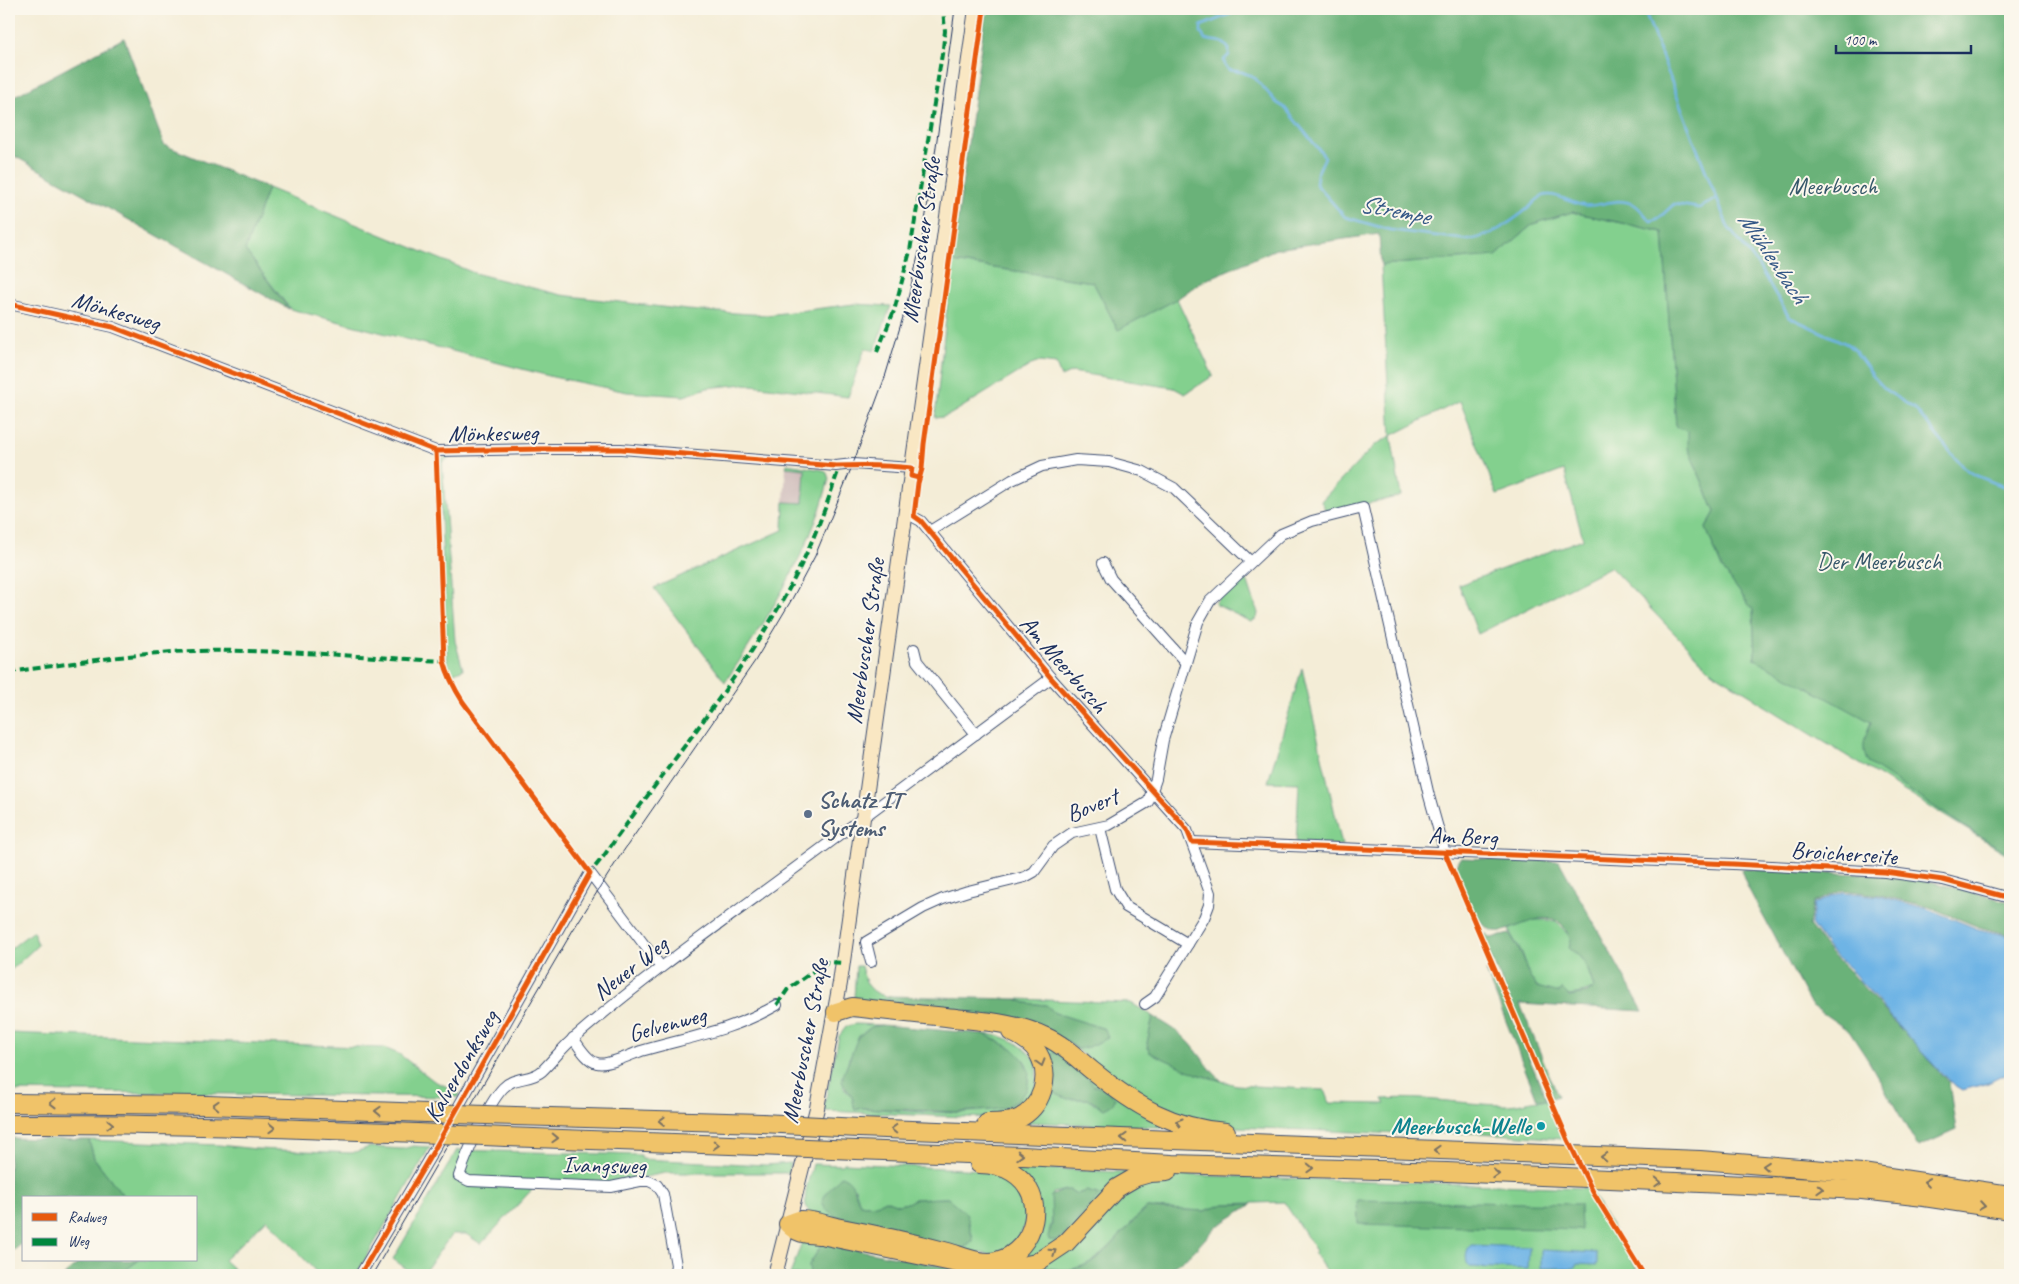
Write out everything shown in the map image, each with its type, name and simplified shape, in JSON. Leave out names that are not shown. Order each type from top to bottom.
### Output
[{"type":"highway","points":[[836,1012],[852,1007],[992,1022],[1030,1030],[1061,1046],[1120,1093],[1144,1109],[1175,1122],[1212,1131],[1262,1134],[1295,1144]]},
{"type":"highway","points":[[836,1012],[850,1019],[907,1021],[996,1028],[1021,1037],[1038,1052],[1043,1064],[1045,1080],[1037,1103],[1029,1112],[1016,1120],[996,1123],[942,1123],[928,1130]]},
{"type":"highway","points":[[9,1103],[207,1104],[1700,1160],[1862,1173],[2010,1195]]},
{"type":"highway","points":[[9,1124],[206,1126],[417,1133],[1862,1190],[2010,1210]]},
{"type":"highway","points":[[919,1152],[936,1162],[983,1164],[1000,1167],[1013,1173],[1025,1184],[1032,1197],[1034,1225],[1028,1239],[1019,1250],[995,1262],[976,1260],[902,1240],[814,1222],[798,1220],[788,1224],[795,1232],[802,1234],[822,1235],[976,1267],[1007,1269],[1036,1263],[1066,1243],[1117,1188],[1136,1177],[1164,1172],[1240,1174],[1261,1167]]},
{"type":"main road","name":"Meerbuscher Straße","points":[[775,1275],[817,1108],[836,1012],[976,9]]},
{"type":"street","name":"Mönkesweg","points":[[9,304],[113,327],[436,451],[621,449],[828,465],[853,464],[912,468]]},
{"type":"street","points":[[930,532],[1012,480],[1042,466],[1076,460],[1109,462],[1142,471],[1174,488],[1250,561]]},
{"type":"street","name":"Bovert","points":[[871,962],[866,942],[923,908],[968,891],[1024,877],[1034,872],[1053,846],[1060,840],[1072,833],[1109,825],[1148,802],[1153,790],[1163,740],[1198,622],[1210,600],[1281,534],[1312,521],[1363,508],[1427,786],[1445,853]]},
{"type":"street","name":"Am Meerbusch","points":[[906,512],[916,517],[930,532],[1051,678],[1184,825],[1208,887],[1210,899],[1207,912],[1188,944],[1155,997],[1145,1004]]},
{"type":"street","points":[[1103,563],[1111,579],[1186,663]]},
{"type":"street","points":[[914,649],[917,661],[976,734]]},
{"type":"street","name":"Neuer Weg","points":[[459,1176],[466,1155],[496,1097],[504,1087],[516,1080],[536,1075],[574,1038],[661,968],[1051,678]]},
{"type":"street","points":[[1100,828],[1115,888],[1126,907],[1188,944]]},
{"type":"street","name":"Am Berg","points":[[1192,842],[1733,864]]},
{"type":"street","name":"Broicherseite","points":[[1733,864],[1885,872],[1960,884],[2010,898]]},
{"type":"street","name":"Kalverdonksweg","points":[[360,1275],[590,873],[661,968]]},
{"type":"street","name":"Gelvenweg","points":[[574,1038],[592,1061],[603,1064],[642,1051],[718,1032],[763,1014],[777,1005]]},
{"type":"street","name":"Ivangsweg","points":[[459,1176],[468,1181],[611,1187],[650,1181],[658,1185],[664,1194],[676,1265],[674,1275]]},
{"type":"shaded area","points":[[786,467],[805,469],[803,503],[784,502]]},
{"type":"green space","name":"Meerbusch","points":[[986,9],[2010,9],[2010,854],[1968,829],[1868,763],[1864,747],[1865,737],[1871,722],[1755,659],[1753,610],[1722,568],[1706,528],[1715,512],[1688,448],[1688,431],[1676,427],[1663,232],[1572,212],[1533,224],[1496,256],[1381,265],[1379,234],[1276,249],[1201,282],[1177,299],[1118,330],[1093,282],[952,262]]},
{"type":"green space","points":[[124,38],[164,145],[268,188],[245,250],[289,309],[9,153],[9,99]]},
{"type":"green space","points":[[268,188],[474,273],[561,295],[687,310],[767,315],[854,304],[891,306],[874,351],[865,348],[848,397],[744,384],[707,388],[684,396],[627,392],[553,377],[290,309],[245,250]]},
{"type":"green space","name":"Der Meerbusch","points":[[1572,212],[1663,232],[1676,426],[2010,484],[2010,856],[1711,671],[1610,567],[1478,634],[1459,585],[1583,539],[1564,470],[1497,495],[1460,401],[1391,436],[1381,265],[1496,256],[1533,224]],"holes":[[[1688,448],[1722,516],[1760,617],[1755,658],[1753,610],[1722,568],[1706,528],[1715,512]]]},
{"type":"green space","points":[[952,262],[1093,282],[1118,329],[1177,299],[1213,376],[1185,394],[1174,388],[1072,372],[1061,377],[1056,364],[1040,362],[1031,365],[951,414],[935,418]]},
{"type":"green space","points":[[1391,436],[1401,496],[1327,513],[1321,501],[1375,445]]},
{"type":"green space","points":[[540,452],[449,458],[442,462],[455,641],[463,669],[450,675],[447,661],[439,466],[442,459],[448,455]]},
{"type":"green space","points":[[787,464],[823,470],[827,473],[829,479],[817,518],[786,584],[763,624],[725,682],[654,588],[783,530],[784,502],[803,503],[805,469],[786,467]]},
{"type":"green space","points":[[1244,571],[1258,613],[1257,618],[1251,622],[1215,604],[1220,596]]},
{"type":"green space","points":[[1302,668],[1342,845],[1296,844],[1299,783],[1268,782]]},
{"type":"green space","points":[[1460,858],[1559,861],[1643,1011],[1520,1004],[1558,1096],[1552,1098],[1482,936],[1486,934],[1491,938],[1510,934],[1522,954],[1531,979],[1537,987],[1559,993],[1562,989],[1569,996],[1587,993],[1594,988],[1588,970],[1583,960],[1569,949],[1571,939],[1564,928],[1560,923],[1552,919],[1535,920],[1501,931],[1487,928],[1474,914],[1459,884],[1456,868]]},
{"type":"green space","points":[[1741,870],[1885,875],[1925,880],[2010,902],[2010,935],[1979,927],[1929,907],[1881,895],[1843,890],[1813,903],[1809,925],[1829,952],[1848,970],[1949,1083],[1956,1130],[1918,1147],[1868,1060],[1849,1031],[1811,1005],[1748,888]]},
{"type":"green space","points":[[1530,920],[1550,920],[1562,927],[1571,939],[1569,949],[1583,960],[1594,988],[1581,993],[1565,995],[1549,992],[1533,982],[1522,953],[1509,930]]},
{"type":"green space","points":[[33,931],[38,945],[9,972],[9,950]]},
{"type":"green space","points":[[856,966],[861,966],[870,988],[887,997],[891,1002],[1004,1016],[1040,1025],[1105,1029],[1055,1013],[1046,1005],[1026,1003],[1016,999],[1131,1003],[1153,1016],[1147,1043],[1197,1074],[1236,1085],[1324,1090],[1329,1103],[1386,1104],[1383,1099],[1398,1098],[1508,1105],[1547,1100],[1562,1139],[1482,1133],[1399,1134],[1213,1125],[1148,1104],[1069,1044],[857,1000],[854,998]]},
{"type":"green space","points":[[1491,969],[1547,1100],[1537,1099],[1486,971]]},
{"type":"green space","points":[[887,996],[1016,999],[1026,1003],[1046,1005],[1055,1013],[1105,1029],[1108,1038],[1088,1047],[1078,1049],[1040,1025],[1023,1019],[890,1002]]},
{"type":"green space","points":[[1153,1016],[1186,1039],[1222,1081],[1197,1074],[1149,1052],[1147,1043]]},
{"type":"green space","points":[[855,1024],[882,1025],[871,1027],[849,1058],[846,1073],[843,1076],[844,1088],[852,1097],[855,1110],[862,1108],[920,1112],[964,1112],[1003,1107],[1017,1101],[1027,1065],[1013,1049],[984,1034],[1008,1039],[1020,1045],[1037,1062],[1036,1093],[1016,1113],[986,1118],[823,1111],[839,1036],[846,1027]]},
{"type":"green space","points":[[882,1025],[984,1034],[1013,1049],[1023,1059],[1029,1071],[1026,1091],[1017,1101],[1004,1108],[991,1110],[957,1112],[862,1108],[855,1110],[852,1097],[842,1082],[843,1076],[858,1037],[871,1027]]},
{"type":"green space","points":[[9,1033],[384,1048],[399,1054],[434,1081],[459,1092],[459,1097],[9,1091]]},
{"type":"green space","points":[[1028,1033],[1062,1054],[1181,1128],[1022,1122],[1047,1090]],"holes":[[[1062,1054],[1076,1069],[1082,1071],[1094,1086],[1103,1088],[1095,1105],[1088,1099],[1076,1099],[1053,1089],[1055,1066]]]},
{"type":"green space","points":[[1056,1052],[1062,1054],[1076,1069],[1082,1071],[1094,1086],[1103,1088],[1115,1097],[1113,1103],[1104,1109],[1088,1099],[1068,1099],[1056,1094],[1052,1080],[1052,1072],[1055,1066],[1051,1061],[1050,1055]]},
{"type":"green space","points":[[9,1138],[89,1140],[94,1158],[123,1196],[22,1196],[22,1244],[9,1254]]},
{"type":"green space","points":[[89,1140],[352,1153],[370,1147],[402,1149],[413,1146],[430,1147],[356,1275],[319,1275],[267,1219],[224,1260],[240,1275],[119,1275],[136,1262],[198,1262],[198,1196],[123,1196],[94,1158]]},
{"type":"green space","points":[[457,1150],[641,1155],[642,1159],[766,1165],[790,1163],[789,1173],[665,1173],[612,1184],[540,1181],[481,1244],[466,1234],[452,1234],[422,1275],[415,1275],[393,1259]]},
{"type":"green space","points":[[844,1163],[983,1170],[999,1173],[1019,1187],[1025,1198],[1026,1224],[1013,1247],[994,1255],[958,1250],[973,1241],[969,1222],[948,1198],[914,1199],[908,1203],[898,1205],[885,1200],[873,1205],[864,1205],[860,1204],[855,1188],[836,1183],[825,1195],[835,1216],[847,1218],[866,1229],[811,1215],[807,1209],[805,1197],[813,1164],[841,1165]]},
{"type":"green space","points":[[1010,1167],[1141,1173],[1047,1254],[1008,1261],[1037,1225]],"holes":[[[1065,1190],[1077,1194],[1086,1191],[1098,1194],[1049,1231],[1052,1221],[1053,1193]]]},
{"type":"green space","points":[[1184,1175],[1588,1188],[1641,1275],[1329,1275],[1314,1253],[1316,1251],[1284,1202],[1224,1204],[1205,1211],[1147,1208],[1108,1248],[1087,1264],[1075,1269],[1061,1270],[1042,1266],[1108,1205],[1136,1184],[1161,1177]]},
{"type":"green space","points":[[841,1176],[849,1181],[860,1204],[873,1205],[885,1200],[898,1205],[908,1203],[914,1199],[948,1198],[967,1214],[973,1241],[958,1250],[866,1229],[847,1218],[835,1216],[826,1209],[822,1202],[825,1195]]},
{"type":"green space","points":[[1065,1190],[1070,1190],[1077,1194],[1086,1191],[1100,1195],[1058,1241],[1049,1240],[1048,1236],[1052,1224],[1051,1196]]},
{"type":"green space","points":[[1357,1200],[1580,1204],[1581,1230],[1358,1224]]},
{"type":"green space","points":[[1224,1204],[1252,1204],[1216,1227],[1192,1253],[1162,1275],[1020,1275],[1043,1268],[1062,1270],[1077,1268],[1087,1264],[1106,1251],[1147,1208],[1205,1211]]},
{"type":"green space","points":[[803,1239],[823,1243],[809,1265],[810,1275],[790,1275]]},
{"type":"green space","points":[[823,1243],[989,1275],[810,1275],[809,1265]]},
{"type":"green space","points":[[80,1262],[136,1262],[119,1275],[64,1275]]},
{"type":"water","points":[[1843,892],[1880,896],[1928,909],[1978,929],[2010,936],[2010,1072],[1988,1083],[1963,1090],[1950,1082],[1917,1047],[1850,969],[1830,951],[1811,924],[1814,904]]},
{"type":"water","points":[[1471,1245],[1529,1247],[1528,1269],[1469,1267],[1466,1256]]},
{"type":"water","points":[[1541,1250],[1597,1253],[1597,1265],[1577,1264],[1575,1268],[1541,1268]]},
{"type":"waterway","name":"Strempe","points":[[1232,9],[1233,13],[1201,26],[1201,33],[1205,39],[1221,42],[1226,46],[1229,49],[1229,55],[1224,60],[1225,66],[1229,70],[1242,72],[1254,77],[1277,103],[1285,108],[1325,157],[1317,174],[1316,184],[1345,217],[1390,230],[1469,240],[1485,236],[1499,229],[1539,198],[1546,195],[1556,196],[1588,206],[1621,201],[1628,202],[1635,205],[1651,221],[1659,218],[1674,204],[1699,208],[1717,199]]},
{"type":"waterway","name":"Mühlenbach","points":[[1644,9],[1728,227],[1758,265],[1789,317],[1847,344],[1855,351],[1873,376],[1887,391],[1915,409],[1962,466],[1975,475],[2010,489]]},
{"type":"tram line","points":[[372,1275],[573,930],[620,856],[755,661],[815,556],[853,464],[885,377],[906,307],[922,239],[955,9]]},
{"type":"marked path","points":[[877,352],[894,311],[910,251],[943,48],[945,31],[943,9]]},
{"type":"marked path","points":[[588,870],[590,873],[603,857],[713,707],[755,646],[800,567],[825,510],[840,466]]},
{"type":"marked path","points":[[9,672],[124,656],[194,651],[288,652],[444,661]]},
{"type":"marked path","points":[[777,1005],[788,989],[827,962],[843,963]]},
{"type":"cycle path","points":[[984,9],[914,516],[921,521],[1051,678],[1180,821],[1187,830],[1192,842],[1885,872],[1943,880],[2010,898]]},
{"type":"cycle path","points":[[9,304],[113,327],[436,451],[621,449],[836,466],[902,467],[912,468],[911,476],[919,478]]},
{"type":"cycle path","points":[[360,1275],[434,1150],[590,873],[463,702],[447,672],[444,661],[436,451]]},
{"type":"cycle path","points":[[1445,853],[1568,1140],[1593,1192],[1644,1275]]},
{"type":"place","name":"Schatz IT Systems","points":[[808,814]]},
{"type":"place","name":"Meerbusch-Welle","points":[[1541,1126]]}]
